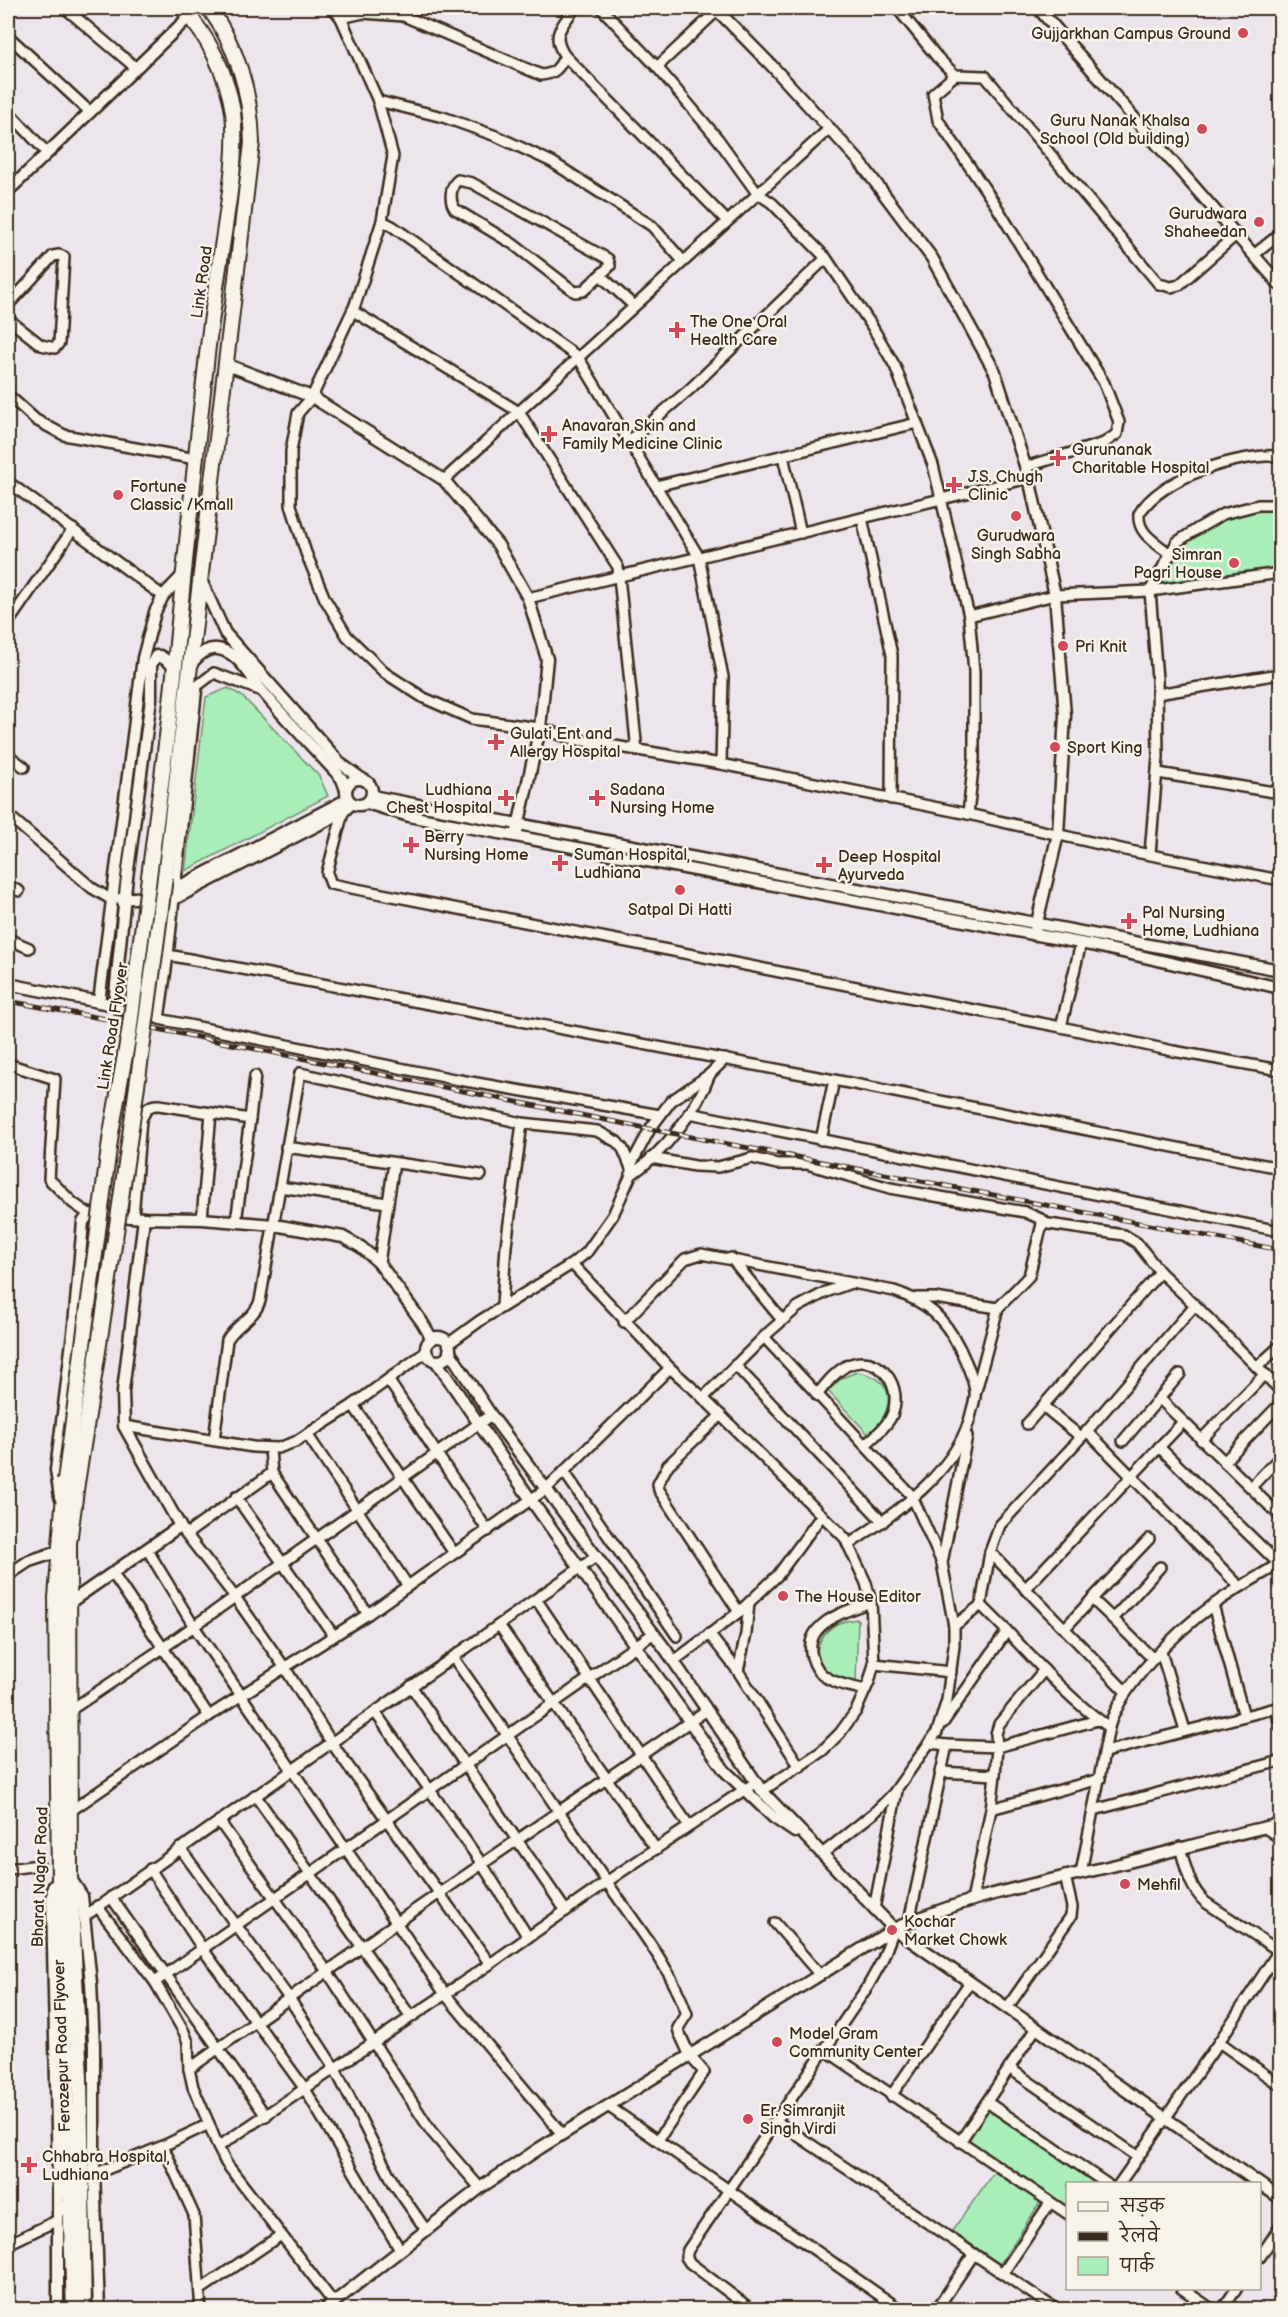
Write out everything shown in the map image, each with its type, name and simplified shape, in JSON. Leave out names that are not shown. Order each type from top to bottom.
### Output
[{"type":"main road","name":"Link Road","points":[[200,577],[249,186],[252,143],[252,113],[239,65],[220,22],[209,8]]},
{"type":"main road","name":"Link Road","points":[[184,574],[206,362],[233,172],[235,138],[232,110],[224,76],[211,47],[186,12]]},
{"type":"main road","name":"Link Road Flyover","points":[[71,1482],[111,1133],[129,1033],[175,666],[179,605],[184,574]]},
{"type":"main road","name":"Link Road Flyover","points":[[71,1482],[98,1352],[148,1006],[200,577]]},
{"type":"main road","name":"Bharat Nagar Road","points":[[65,1884],[57,1598],[62,1509],[71,1482]]},
{"type":"main road","name":"Bharat Nagar Road","points":[[65,1884],[69,1812],[71,1482]]},
{"type":"main road","name":"Ferozepur Road Flyover","points":[[65,1884],[81,2167],[75,2182]]},
{"type":"main road","points":[[74,2310],[75,2182]]},
{"type":"main road","points":[[75,2182],[84,2310]]},
{"type":"street","points":[[65,8],[136,68]]},
{"type":"street","points":[[333,8],[341,18],[378,101],[393,156],[382,221],[353,311],[312,397],[298,413],[291,451],[291,505],[306,553],[325,599],[347,636],[385,673],[424,698],[472,719],[540,728],[573,739],[721,764],[1281,880]]},
{"type":"street","points":[[575,8],[560,28],[557,45],[565,56],[727,221]]},
{"type":"street","points":[[601,8],[657,67],[718,139],[757,193],[772,203],[826,258],[870,323],[895,366],[933,465],[969,616],[975,671],[974,759],[968,814]]},
{"type":"street","points":[[897,8],[937,57],[955,75]]},
{"type":"street","points":[[1039,8],[1281,285]]},
{"type":"street","points":[[657,67],[717,9],[860,162],[932,258],[995,372],[1027,472],[1055,595],[1065,715],[1058,834],[1034,934]]},
{"type":"street","points":[[8,190],[136,68],[186,12]]},
{"type":"street","points":[[341,18],[363,13],[404,16],[541,75],[551,74],[558,69],[565,56]]},
{"type":"street","points":[[8,36],[89,111]]},
{"type":"street","points":[[528,598],[941,499],[1027,472],[1104,443],[1117,434],[1119,422],[1104,382],[1070,323],[995,204],[938,120],[933,94],[955,75],[985,76],[1159,284],[1171,287],[1179,285],[1237,234]]},
{"type":"street","points":[[378,101],[443,117],[496,136],[552,162],[652,226],[684,261]]},
{"type":"street","points":[[8,111],[47,153]]},
{"type":"street","points":[[444,480],[830,128]]},
{"type":"street","points":[[458,180],[472,183],[608,259],[610,266],[600,275],[583,291],[576,292],[505,238],[455,209],[452,203],[453,183],[458,180]]},
{"type":"street","points":[[382,221],[578,357],[699,557],[723,677],[721,764]]},
{"type":"street","points":[[1256,254],[1281,234]]},
{"type":"street","points":[[8,305],[52,256],[64,257],[59,343],[55,348],[41,345],[8,319]]},
{"type":"street","points":[[629,441],[690,389],[826,258]]},
{"type":"street","points":[[600,275],[634,306]]},
{"type":"street","points":[[353,311],[519,412],[618,567],[637,751]]},
{"type":"street","points":[[225,364],[312,397],[444,480],[498,545],[528,598],[547,659],[540,728],[516,837]]},
{"type":"street","points":[[8,395],[36,420],[64,435],[196,459]]},
{"type":"street","points":[[656,486],[916,423]]},
{"type":"street","points":[[783,456],[801,533]]},
{"type":"street","points":[[1170,554],[1145,534],[1140,526],[1139,514],[1151,501],[1189,476],[1217,465],[1239,458],[1281,456]]},
{"type":"street","points":[[8,482],[163,596]]},
{"type":"street","points":[[1150,854],[1158,773],[1157,694],[1150,591],[1177,542],[1223,514],[1258,505],[1281,506]]},
{"type":"street","points":[[862,518],[892,656],[891,799]]},
{"type":"street","points":[[8,623],[73,529]]},
{"type":"street","points":[[969,616],[1055,595],[1150,591],[1281,573]]},
{"type":"street","points":[[99,1002],[143,658],[163,596],[184,574]]},
{"type":"street","points":[[200,577],[225,633],[341,764],[372,788],[369,799]]},
{"type":"street","points":[[190,665],[199,654],[212,648],[225,651],[239,662],[262,691],[342,779],[349,797],[358,805],[369,799],[519,825],[1036,921],[1281,970]]},
{"type":"street","points":[[114,1005],[151,682],[151,662],[156,656],[164,657],[175,666]]},
{"type":"street","points":[[159,1019],[197,686],[214,673],[262,691]]},
{"type":"street","points":[[1157,694],[1281,675]]},
{"type":"street","points":[[8,755],[24,767]]},
{"type":"street","points":[[1158,773],[1281,794]]},
{"type":"street","points":[[362,779],[349,784],[349,797],[327,873],[331,884],[1173,1051],[1281,1070]]},
{"type":"street","points":[[173,894],[349,797]]},
{"type":"street","points":[[369,799],[409,816],[1081,943],[1281,988]]},
{"type":"street","points":[[8,815],[92,888],[112,900],[173,894],[343,812]]},
{"type":"street","points":[[8,886],[19,891]]},
{"type":"street","points":[[8,939],[29,948]]},
{"type":"street","points":[[1061,1027],[1081,943]]},
{"type":"street","points":[[168,955],[725,1059],[1281,1168]]},
{"type":"street","points":[[8,984],[114,1005],[118,1009],[159,1019],[454,1079],[660,1115]]},
{"type":"street","points":[[725,1059],[710,1074],[681,1092],[650,1129],[613,1215],[594,1244],[572,1264],[502,1306],[449,1347],[443,1360],[436,1361],[429,1358],[426,1352],[427,1344],[432,1339],[442,1339],[449,1347],[491,1415],[674,1660],[759,1786],[894,1929],[1258,2182]]},
{"type":"street","points":[[8,1064],[55,1079],[49,1179],[89,1215],[202,1219],[274,1226],[343,1237],[361,1247],[379,1263],[432,1339]]},
{"type":"street","points":[[214,1440],[227,1340],[237,1327],[254,1314],[258,1307],[300,1073],[522,1123],[590,1130],[606,1135],[622,1149],[631,1171]]},
{"type":"street","points":[[631,1171],[651,1158],[689,1113],[710,1074]]},
{"type":"street","points":[[236,1222],[255,1076]]},
{"type":"street","points":[[821,1140],[834,1080]]},
{"type":"street","points":[[249,1119],[153,1105],[148,1107],[141,1120],[139,1218],[123,1391],[124,1426],[184,1529],[285,1668],[331,1742],[490,1964]]},
{"type":"street","points":[[202,1219],[211,1113]]},
{"type":"street","points":[[689,1113],[1281,1231]]},
{"type":"street","points":[[502,1306],[506,1246],[522,1123]]},
{"type":"street","points":[[286,1147],[481,1175]]},
{"type":"street","points":[[651,1158],[695,1166],[718,1167],[752,1158],[777,1164],[807,1164],[890,1188],[1025,1212],[1043,1220],[1029,1276],[998,1308],[976,1394],[942,1563]]},
{"type":"street","points":[[379,1263],[394,1162]]},
{"type":"street","points":[[280,1187],[387,1203]]},
{"type":"street","points":[[62,1509],[56,1470],[74,1325],[83,1222],[89,1215]]},
{"type":"street","points":[[1042,1223],[1124,1235],[1137,1243],[1160,1272],[1281,1390]]},
{"type":"street","points":[[624,1322],[685,1259],[701,1254],[894,1291],[916,1298],[935,1298],[998,1308]]},
{"type":"street","points":[[731,1258],[782,1320]]},
{"type":"street","points":[[218,2147],[744,1790],[759,1786],[800,1767],[822,1751],[840,1733],[856,1711],[865,1690],[874,1664],[871,1602],[866,1583],[845,1538],[624,1322],[572,1264]]},
{"type":"street","points":[[1027,1424],[1160,1272]]},
{"type":"street","points":[[704,1398],[735,1365],[798,1307],[826,1292],[851,1283]]},
{"type":"street","points":[[916,1298],[939,1317],[949,1329],[966,1361],[976,1394]]},
{"type":"street","points":[[954,1626],[981,1605],[990,1552],[1000,1525],[1084,1434],[1195,1305]]},
{"type":"street","points":[[764,1337],[912,1496],[942,1563],[954,1626],[947,1700],[937,1732]]},
{"type":"street","points":[[1257,1367],[1281,1346]]},
{"type":"street","points":[[124,1426],[270,1449],[278,1448],[295,1442],[353,1405],[426,1352]]},
{"type":"street","points":[[436,1361],[531,1500],[725,1771],[773,1817],[808,1839]]},
{"type":"street","points":[[817,1395],[833,1376],[848,1365],[862,1362],[874,1365],[886,1372],[894,1384],[895,1406],[890,1419],[864,1446]]},
{"type":"street","points":[[735,1365],[883,1521]]},
{"type":"street","points":[[69,1812],[209,1716],[368,1614],[546,1489],[565,1473],[670,1368]]},
{"type":"street","points":[[1123,1441],[1180,1374]]},
{"type":"street","points":[[1202,1440],[1265,1374]]},
{"type":"street","points":[[389,1381],[488,1531]]},
{"type":"street","points":[[1159,1398],[1281,1516]]},
{"type":"street","points":[[1224,1462],[1281,1404]]},
{"type":"street","points":[[353,1405],[454,1553]]},
{"type":"street","points":[[1043,1406],[1084,1434],[1132,1477],[1240,1587]]},
{"type":"street","points":[[69,1711],[163,1648],[491,1415]]},
{"type":"street","points":[[721,1415],[668,1465],[658,1484],[659,1490],[739,1612]]},
{"type":"street","points":[[848,1545],[883,1521],[940,1472],[955,1452],[970,1422]]},
{"type":"street","points":[[1025,1588],[1183,1422]]},
{"type":"street","points":[[307,1434],[408,1586]]},
{"type":"street","points":[[1081,1874],[1109,1727],[1112,1716],[1126,1692],[1153,1659],[1213,1605],[1280,1564],[1159,1447]]},
{"type":"street","points":[[270,1449],[272,1473],[368,1614]]},
{"type":"street","points":[[1251,1487],[1281,1457]]},
{"type":"street","points":[[69,1603],[147,1549],[184,1529],[272,1473]]},
{"type":"street","points":[[565,1473],[677,1636]]},
{"type":"street","points":[[236,1497],[334,1636]]},
{"type":"street","points":[[674,1660],[739,1612],[778,1575],[822,1515]]},
{"type":"street","points":[[1065,1628],[1149,1539]]},
{"type":"street","points":[[147,1549],[193,1625],[445,1994],[562,2134]]},
{"type":"street","points":[[8,1575],[29,1561],[60,1551]]},
{"type":"street","points":[[990,1552],[1126,1692]]},
{"type":"street","points":[[85,1916],[597,1556]]},
{"type":"street","points":[[1113,1619],[1160,1567]]},
{"type":"street","points":[[112,1574],[209,1716]]},
{"type":"street","points":[[536,1599],[689,1826]]},
{"type":"street","points":[[1092,1599],[1153,1659]]},
{"type":"street","points":[[865,1690],[826,1678],[814,1664],[810,1650],[817,1630],[833,1616],[871,1602]]},
{"type":"street","points":[[738,1671],[746,1634],[749,1603]]},
{"type":"street","points":[[981,1605],[1044,1670],[1098,1720],[1109,1727]]},
{"type":"street","points":[[1213,1605],[1244,1716]]},
{"type":"street","points":[[499,1625],[656,1849]]},
{"type":"street","points":[[822,1854],[875,1812],[897,1787],[1006,1631]]},
{"type":"street","points":[[155,1982],[654,1633]]},
{"type":"street","points":[[710,1634],[738,1671],[800,1767]]},
{"type":"street","points":[[1161,1652],[1185,1730]]},
{"type":"street","points":[[453,1657],[670,1974],[687,2014],[678,2032],[690,2056],[704,2072],[658,2140]]},
{"type":"street","points":[[874,1664],[951,1672]]},
{"type":"street","points":[[972,1901],[991,1809],[997,1748],[996,1734],[999,1724],[1044,1670]]},
{"type":"street","points":[[411,1686],[566,1911]]},
{"type":"street","points":[[1106,1752],[1278,1707],[1281,1726]]},
{"type":"street","points":[[189,2069],[396,1923],[707,1710]]},
{"type":"street","points":[[375,1712],[482,1864],[528,1937]]},
{"type":"street","points":[[929,1743],[997,1748],[1098,1720]]},
{"type":"street","points":[[909,1922],[947,1745]]},
{"type":"street","points":[[1094,1810],[1281,1761]]},
{"type":"street","points":[[940,1772],[995,1775]]},
{"type":"street","points":[[991,1809],[1100,1779]]},
{"type":"street","points":[[874,1909],[897,1787]]},
{"type":"street","points":[[255,1795],[411,2017]]},
{"type":"street","points":[[219,1821],[327,1971],[431,2131],[480,2188]]},
{"type":"street","points":[[324,2310],[480,2188],[562,2134],[894,1929],[972,1901],[1180,1847],[1281,1824]]},
{"type":"street","points":[[1264,1827],[1281,1838]]},
{"type":"street","points":[[1120,2182],[1280,1950],[1196,1894],[1192,1888],[1180,1847]]},
{"type":"street","points":[[180,1848],[289,1998],[335,2069],[394,2184],[426,2230]]},
{"type":"street","points":[[8,1869],[39,1865]]},
{"type":"street","points":[[150,1869],[202,1948],[305,2089],[400,2250]]},
{"type":"street","points":[[1007,2008],[1071,1916],[1072,1907],[1065,1876]]},
{"type":"street","points":[[65,1884],[82,1896],[90,1972],[94,2046],[81,2167],[99,2310]]},
{"type":"street","name":"Bharat Nagar Road","points":[[58,2310],[52,1900],[53,1887],[65,1884]]},
{"type":"street","points":[[111,1897],[266,2116]]},
{"type":"street","points":[[97,1906],[155,1982],[188,2042],[189,2069],[193,2087],[226,2163],[333,2302]]},
{"type":"street","points":[[775,1923],[820,1975]]},
{"type":"street","points":[[752,2310],[690,2264],[686,2257],[688,2250],[875,1974],[894,1929]]},
{"type":"street","points":[[891,2096],[970,1982]]},
{"type":"street","points":[[960,2142],[1036,2028]]},
{"type":"street","points":[[1218,2042],[1281,2085]]},
{"type":"street","points":[[824,2049],[1066,2213]]},
{"type":"street","points":[[1009,2068],[1137,2156]]},
{"type":"street","points":[[987,2102],[1104,2182]]},
{"type":"street","points":[[609,2106],[901,2310]]},
{"type":"street","points":[[776,2121],[1057,2310]]},
{"type":"street","points":[[81,2167],[97,2173],[114,2168],[209,2124]]},
{"type":"street","points":[[163,2146],[194,2215],[201,2310]]},
{"type":"street","points":[[1261,2184],[1281,2198]]},
{"type":"street","points":[[1003,2273],[1050,2203]]},
{"type":"street","points":[[8,2244],[58,2220]]},
{"type":"street","points":[[1261,2256],[1281,2227]]},
{"type":"street","points":[[200,2290],[281,2235]]},
{"type":"street","points":[[936,2310],[974,2254]]},
{"type":"street","points":[[1183,2290],[1213,2310]]},
{"type":"street","points":[[1222,2310],[1236,2290]]},
{"type":"green space","points":[[1258,507],[1280,508],[1280,571],[1156,587],[1179,544],[1222,517]]},
{"type":"green space","points":[[228,688],[242,696],[319,776],[328,796],[185,871],[206,697]]},
{"type":"green space","points":[[857,1372],[880,1381],[886,1388],[888,1397],[884,1416],[869,1435],[828,1391],[842,1378]]},
{"type":"green space","points":[[858,1619],[856,1682],[837,1681],[822,1670],[818,1662],[818,1646],[827,1631],[835,1625]]},
{"type":"green space","points":[[987,2108],[1103,2182],[1066,2182],[1066,2210],[964,2142]]},
{"type":"green space","points":[[994,2172],[1041,2201],[1000,2264],[952,2231]]},
{"type":"railway","points":[[8,1001],[133,1024],[650,1129],[1280,1250]]},
{"type":"place","name":"Gujjarkhan Campus Ground","points":[[1243,33]]},
{"type":"place","name":"Guru Nanak Khalsa School (Old building)","points":[[1202,129]]},
{"type":"place","name":"Gurudwara Shaheedan","points":[[1259,222]]},
{"type":"place","name":"The One Oral Health Care","points":[[677,330]]},
{"type":"place","name":"Anavaran Skin and Family Medicine Clinic","points":[[549,434]]},
{"type":"place","name":"Gurunanak Charitable Hospital","points":[[1058,458]]},
{"type":"place","name":"J.S. Chugh Clinic","points":[[954,485]]},
{"type":"place","name":"Fortune Classic /Kmall","points":[[118,495]]},
{"type":"place","name":"Gurudwara Singh Sabha","points":[[1016,516]]},
{"type":"place","name":"Simran Pagri House","points":[[1234,563]]},
{"type":"place","name":"Pri Knit","points":[[1063,646]]},
{"type":"place","name":"Gulati Ent and Allergy Hospital","points":[[496,742]]},
{"type":"place","name":"Sport King","points":[[1055,747]]},
{"type":"place","name":"Ludhiana Chest Hospital","points":[[506,798]]},
{"type":"place","name":"Sadana Nursing Home","points":[[597,798]]},
{"type":"place","name":"Berry Nursing Home","points":[[411,845]]},
{"type":"place","name":"Suman Hospital, Ludhiana","points":[[560,863]]},
{"type":"place","name":"Deep Hospital Ayurveda","points":[[824,865]]},
{"type":"place","name":"Satpal Di Hatti","points":[[680,890]]},
{"type":"place","name":"Pal Nursing Home, Ludhiana","points":[[1129,921]]},
{"type":"place","name":"The House Editor","points":[[783,1596]]},
{"type":"place","name":"Mehfil","points":[[1125,1884]]},
{"type":"place","name":"Kochar Market Chowk","points":[[892,1930]]},
{"type":"place","name":"Model Gram Community Center","points":[[777,2042]]},
{"type":"place","name":"Er. Simranjit Singh Virdi","points":[[748,2119]]},
{"type":"place","name":"Chhabra Hospital, Ludhiana","points":[[29,2165]]}]
